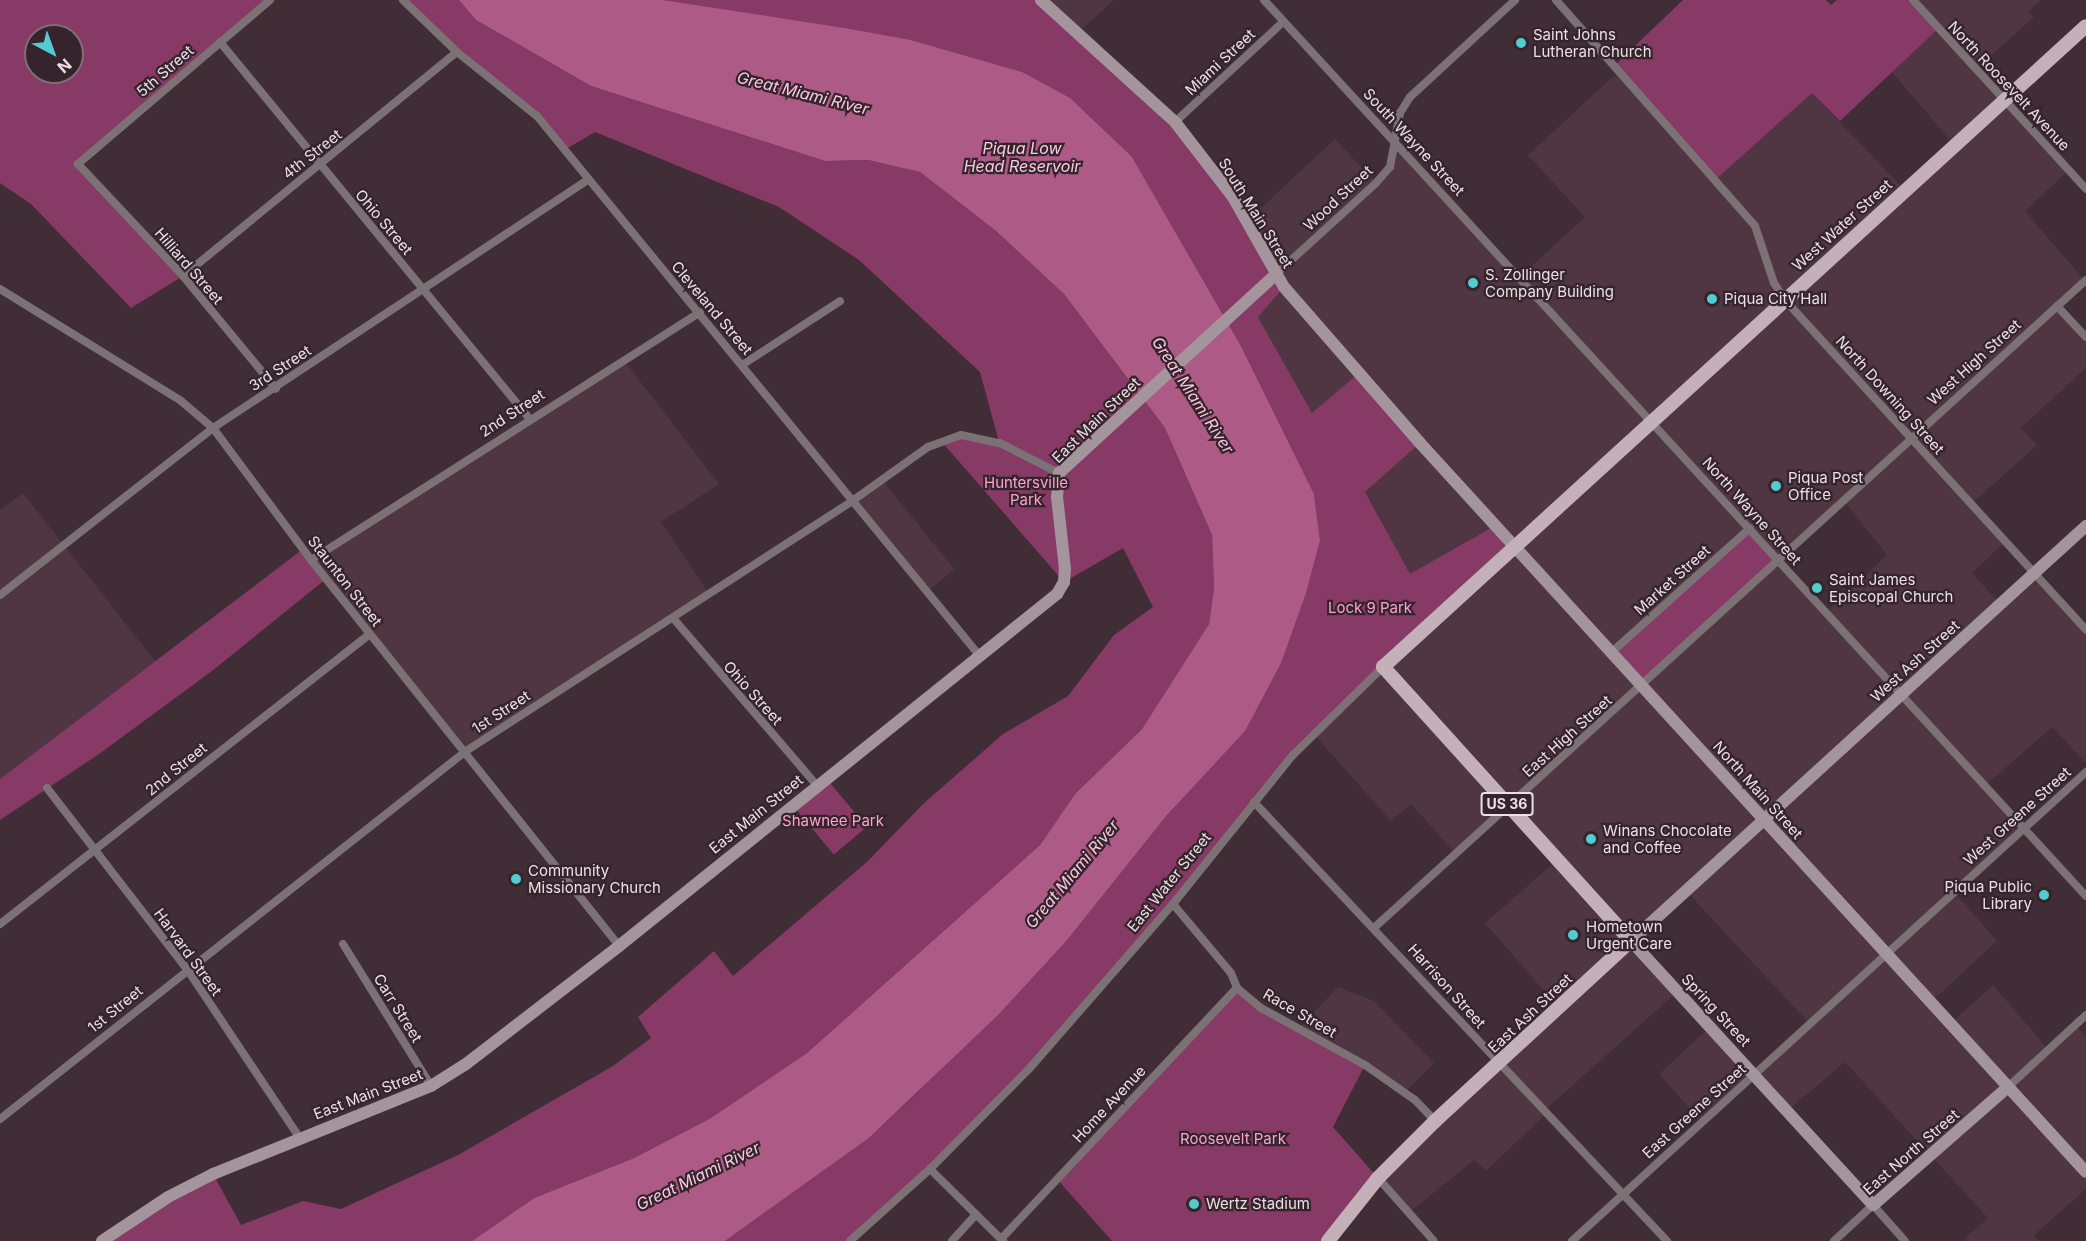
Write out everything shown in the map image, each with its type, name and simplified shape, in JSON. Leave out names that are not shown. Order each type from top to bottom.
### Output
[{"type":"main road","name":"West Water Street","points":[[1515,546],[1651,419],[2086,26]]},
{"type":"main road","name":"East Water Street","points":[[1383,667],[1515,546]]},
{"type":"main road","name":"Spring Street","points":[[1383,667],[1631,941]]},
{"type":"main road","name":"East Ash Street","points":[[1328,1241],[1378,1178],[1435,1121],[1500,1064],[1631,941]]},
{"type":"street","name":"5th Street","points":[[78,164],[270,0]]},
{"type":"street","name":"Cleveland Street","points":[[403,0],[457,52],[537,116],[587,180],[855,499],[979,655]]},
{"type":"street","name":"South Main Street","points":[[1041,0],[1175,122],[1233,197],[1276,274],[1407,428]]},
{"type":"street","name":"South Wayne Street","points":[[1264,0],[1545,303]]},
{"type":"street","name":"North Downing Street","points":[[1556,0],[1698,164],[1755,226],[1774,283],[1784,299],[2086,630]]},
{"type":"street","name":"North Roosevelt Avenue","points":[[1913,0],[2086,189]]},
{"type":"street","name":"Wood Street","points":[[1276,274],[1376,183],[1390,167],[1400,113],[1410,97],[1511,1]]},
{"type":"street","name":"Miami Street","points":[[1175,122],[1283,22]]},
{"type":"street","name":"Ohio Street","points":[[220,42],[529,418]]},
{"type":"street","name":"4th Street","points":[[183,276],[457,52]]},
{"type":"street","name":"Hilliard Street","points":[[78,164],[183,276],[276,388]]},
{"type":"street","name":"3rd Street","points":[[0,595],[213,428],[587,180]]},
{"type":"street","name":"East Main Street","points":[[102,1241],[168,1197],[299,1137],[431,1086],[619,946],[816,784],[1057,594],[1064,582],[1057,497],[1059,473],[1276,274]]},
{"type":"street","name":"West High Street","points":[[1643,685],[1910,438],[2086,280]]},
{"type":"street","name":"Staunton Street","points":[[0,289],[181,401],[213,428],[311,560],[466,751],[619,946]]},
{"type":"street","points":[[742,365],[840,301]]},
{"type":"street","name":"North Wayne Street","points":[[1545,303],[1900,695],[2025,827],[2086,896]]},
{"type":"street","points":[[2058,306],[2086,337]]},
{"type":"street","name":"2nd Street","points":[[311,560],[529,418],[700,312]]},
{"type":"street","name":"North Main Street","points":[[1407,428],[2086,1172]]},
{"type":"street","name":"1st Street","points":[[0,1119],[187,969],[466,751],[855,499],[928,447],[961,435],[1000,443],[1059,473]]},
{"type":"street","name":"West Ash Street","points":[[1764,819],[2086,526]]},
{"type":"street","name":"Market Street","points":[[1612,651],[1750,528]]},
{"type":"street","name":"Ohio Street","points":[[674,618],[816,784]]},
{"type":"street","name":"2nd Street","points":[[0,924],[370,634]]},
{"type":"street","name":"East Water Street","points":[[850,1241],[930,1169],[1029,1069],[1173,904],[1293,755],[1383,667]]},
{"type":"street","name":"East High Street","points":[[1375,927],[1643,685]]},
{"type":"street","name":"West Greene Street","points":[[1887,954],[2086,772]]},
{"type":"street","name":"Harvard Street","points":[[47,788],[187,969],[299,1137]]},
{"type":"street","name":"Harrison Street","points":[[1254,802],[1375,927],[1667,1241]]},
{"type":"street","name":"East Ash Street","points":[[1631,941],[1764,819]]},
{"type":"street","name":"Race Street","points":[[1173,904],[1231,973],[1237,988],[1261,1008],[1365,1065],[1415,1100],[1435,1121]]},
{"type":"street","name":"Spring Street","points":[[1631,941],[1905,1241]]},
{"type":"street","name":"Carr Street","points":[[343,944],[431,1086]]},
{"type":"street","name":"East Greene Street","points":[[1572,1241],[1887,954]]},
{"type":"street","name":"Home Avenue","points":[[1002,1240],[1237,988]]},
{"type":"street","points":[[2008,1087],[2086,1015]]},
{"type":"street","name":"East North Street","points":[[1834,1241],[2008,1087]]},
{"type":"street","points":[[930,1169],[1002,1240]]},
{"type":"street","points":[[1378,1178],[1434,1241]]},
{"type":"street","points":[[952,1241],[976,1214]]},
{"type":"shaded area","points":[[1041,0],[1114,0],[1078,33]]},
{"type":"shaded area","points":[[1918,0],[2041,0],[2029,11],[2034,17],[1976,69],[2069,170],[2025,211],[2085,281],[2058,306],[2086,337],[2086,368],[2021,428],[2037,445],[1971,504],[2005,542],[1972,573],[2000,604],[2034,573],[2086,630],[2086,763],[2052,727],[1986,785],[2025,827],[1954,892],[1997,941],[1931,1002],[1951,1023],[1993,985],[2048,1049],[2076,1025],[2086,1037],[2086,1189],[2034,1235],[2039,1241],[1962,1241],[1988,1218],[1845,1062],[1787,1111],[1754,1075],[1810,1024],[1686,891],[1631,941],[1677,992],[1545,1110],[1547,1113],[1486,1171],[1474,1160],[1409,1213],[1378,1178],[1559,1008],[1485,923],[1557,860],[1509,806],[1456,854],[1411,804],[1391,821],[1313,733],[1495,525],[1410,575],[1365,492],[1420,443],[1312,413],[1258,317],[1247,221],[1335,139],[1376,183],[1390,167],[1395,143],[1521,276],[1585,217],[1528,155],[1619,71],[1812,93],[1905,190],[1954,145],[1892,72],[1938,29]],"holes":[[[1843,499],[1887,555],[1826,613],[1778,560]]]},
{"type":"shaded area","points":[[623,359],[719,484],[661,522],[709,594],[466,751],[311,560]]},
{"type":"shaded area","points":[[882,480],[954,569],[929,590],[856,501]]},
{"type":"shaded area","points":[[23,493],[155,661],[0,779],[0,510]]},
{"type":"shaded area","points":[[1338,987],[1374,1001],[1434,1063],[1405,1092],[1298,1029]]},
{"type":"shaded area","points":[[1710,1027],[1754,1075],[1702,1122],[1659,1074]]},
{"type":"green space","points":[[0,0],[270,0],[78,164],[183,276],[131,308],[31,204],[0,183]]},
{"type":"green space","name":"Huntersville Park","points":[[403,0],[459,0],[476,20],[591,86],[825,161],[868,160],[920,172],[996,231],[1064,294],[1165,428],[1212,535],[1214,588],[1209,624],[1142,729],[1075,794],[1040,845],[807,1053],[711,1118],[634,1158],[534,1198],[472,1241],[102,1241],[213,1174],[241,1225],[303,1201],[341,1209],[458,1155],[613,1066],[651,1038],[638,1017],[714,951],[733,976],[868,861],[923,804],[1003,734],[1068,696],[1114,635],[1153,607],[1123,548],[1064,582],[942,442],[961,435],[999,442],[980,372],[859,260],[779,207],[595,132],[566,149],[537,116]]},
{"type":"green space","name":"Lock 9 Park","points":[[663,0],[1041,0],[1207,162],[1284,287],[1258,317],[1312,413],[1359,373],[1420,443],[1365,492],[1410,574],[1496,525],[1515,546],[1331,715],[1029,1069],[850,1241],[725,1241],[869,1138],[918,1092],[1068,939],[1167,815],[1320,540],[1314,494],[1241,346],[1132,157],[1022,72],[911,40]]},
{"type":"green space","points":[[1683,0],[1826,0],[1831,5],[1837,0],[1918,0],[1938,29],[1840,121],[1812,93],[1714,181],[1615,65]]},
{"type":"green space","points":[[1750,528],[1778,560],[1639,681],[1611,649]]},
{"type":"green space","points":[[303,549],[326,579],[212,671],[99,754],[0,820],[0,779]]},
{"type":"green space","name":"Shawnee Park","points":[[825,777],[867,827],[834,854],[792,805]]},
{"type":"green space","name":"Roosevelt Park","points":[[1237,988],[1261,1008],[1365,1065],[1333,1127],[1378,1178],[1328,1241],[1112,1241],[1057,1179]]},
{"type":"water","name":"Piqua Low Head Reservoir","points":[[459,0],[663,0],[844,28],[911,40],[1022,72],[1070,98],[1132,157],[1241,346],[1314,494],[1320,540],[1306,593],[1281,663],[1245,731],[1167,815],[1068,939],[999,1014],[869,1138],[725,1241],[472,1241],[534,1198],[634,1158],[711,1118],[807,1053],[1040,845],[1075,794],[1142,729],[1209,624],[1214,588],[1212,535],[1165,428],[1064,294],[996,231],[920,172],[868,160],[825,161],[591,86],[476,20]]},
{"type":"place","name":"Saint Johns Lutheran Church","points":[[1521,43]]},
{"type":"place","name":"S. Zollinger Company Building","points":[[1473,283]]},
{"type":"place","name":"Piqua City Hall","points":[[1712,299]]},
{"type":"place","name":"Piqua Post Office","points":[[1776,486]]},
{"type":"place","name":"Saint James Episcopal Church","points":[[1817,588]]},
{"type":"place","name":"Winans Chocolate and Coffee","points":[[1591,839]]},
{"type":"place","name":"Community Missionary Church","points":[[516,879]]},
{"type":"place","name":"Piqua Public Library","points":[[2044,895]]},
{"type":"place","name":"Hometown Urgent Care","points":[[1573,935]]},
{"type":"place","name":"Wertz Stadium","points":[[1194,1204]]},
{"type":"water label","name":"Great Miami River","points":[[803,93]]},
{"type":"water label","name":"Great Miami River","points":[[1193,395]]},
{"type":"water label","name":"Great Miami River","points":[[1072,874]]},
{"type":"water label","name":"Great Miami River","points":[[698,1176]]}]
